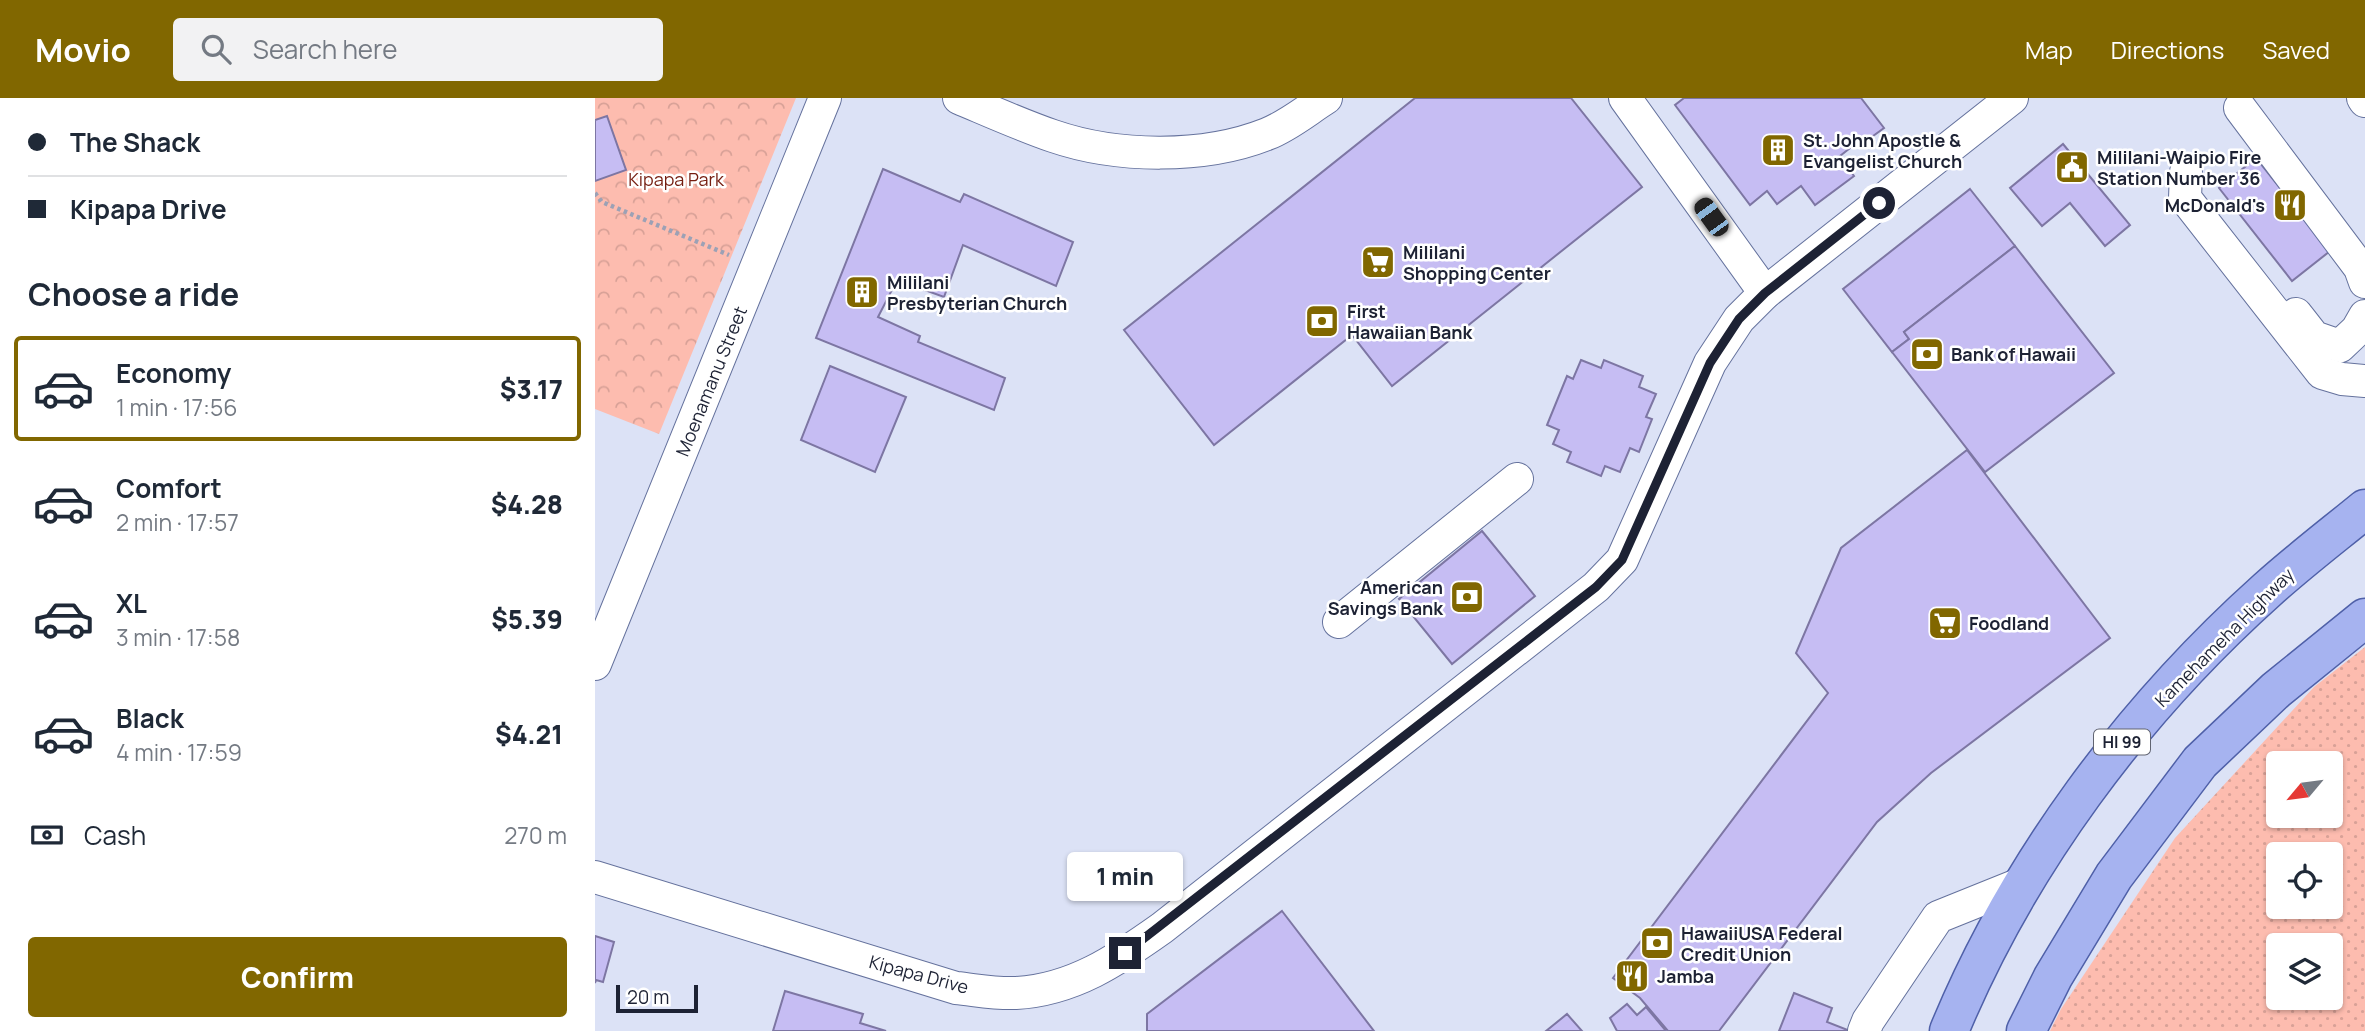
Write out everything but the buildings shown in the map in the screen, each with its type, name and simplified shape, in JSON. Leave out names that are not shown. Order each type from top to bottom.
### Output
[{"type":"main road","name":"Kamehameha Highway","points":[[1949,1031],[1964,993],[2025,882],[2113,753],[2181,676],[2266,591],[2365,509]]},
{"type":"main road","points":[[2026,1031],[2053,977],[2114,876],[2200,762],[2276,690],[2365,618]]},
{"type":"street","name":"Moenamanu Street","points":[[595,664],[825,98]]},
{"type":"street","points":[[959,98],[1054,137],[1139,153],[1199,152],[1249,140],[1270,133],[1326,98]]},
{"type":"street","points":[[1625,98],[1765,293]]},
{"type":"street","name":"Kipapa Drive","points":[[595,877],[956,988],[1017,993],[1076,981],[1104,968],[1162,928],[1596,587],[1622,560],[1710,363],[1739,319],[1765,293],[2012,98]]},
{"type":"street","points":[[2365,252],[2259,113],[2240,108],[2360,268],[2365,282]]},
{"type":"street","points":[[2365,316],[2357,330],[2353,353],[2313,337],[2186,172],[2185,198],[2322,373],[2342,379],[2365,381]]},
{"type":"street","points":[[1339,622],[1517,479]]},
{"type":"street","points":[[1864,1031],[1938,917],[2025,882]]},
{"type":"path","points":[[595,193],[601,202],[737,258]]},
{"type":"green space","name":"Kipapa Park","points":[[595,98],[796,98],[659,434],[595,409]]},
{"type":"green space","points":[[2365,647],[2365,1031],[2050,1031],[2061,1009],[2175,838],[2314,687]]},
{"type":"place","name":"St. John Apostle & Evangelist Church","points":[[1778,150]]},
{"type":"place","name":"Mililani-Waipio Fire Station Number 36","points":[[2072,167]]},
{"type":"place","name":"McDonald's","points":[[2290,205]]},
{"type":"place","name":"Mililani Shopping Center","points":[[1378,262]]},
{"type":"place","name":"Mililani Presbyterian Church","points":[[862,292]]},
{"type":"place","name":"First Hawaiian Bank","points":[[1322,321]]},
{"type":"place","name":"Bank of Hawaii","points":[[1927,354]]},
{"type":"place","name":"American Savings Bank","points":[[1467,597]]},
{"type":"place","name":"Foodland","points":[[1945,623]]},
{"type":"place","name":"HawaiiUSA Federal Credit Union","points":[[1657,943]]},
{"type":"place","name":"Jamba","points":[[1632,976]]},
{"type":"route","points":[[1125,953],[1162,928],[1596,587],[1622,560],[1667,466],[1710,363],[1739,319],[1765,293],[1879,203]]}]
